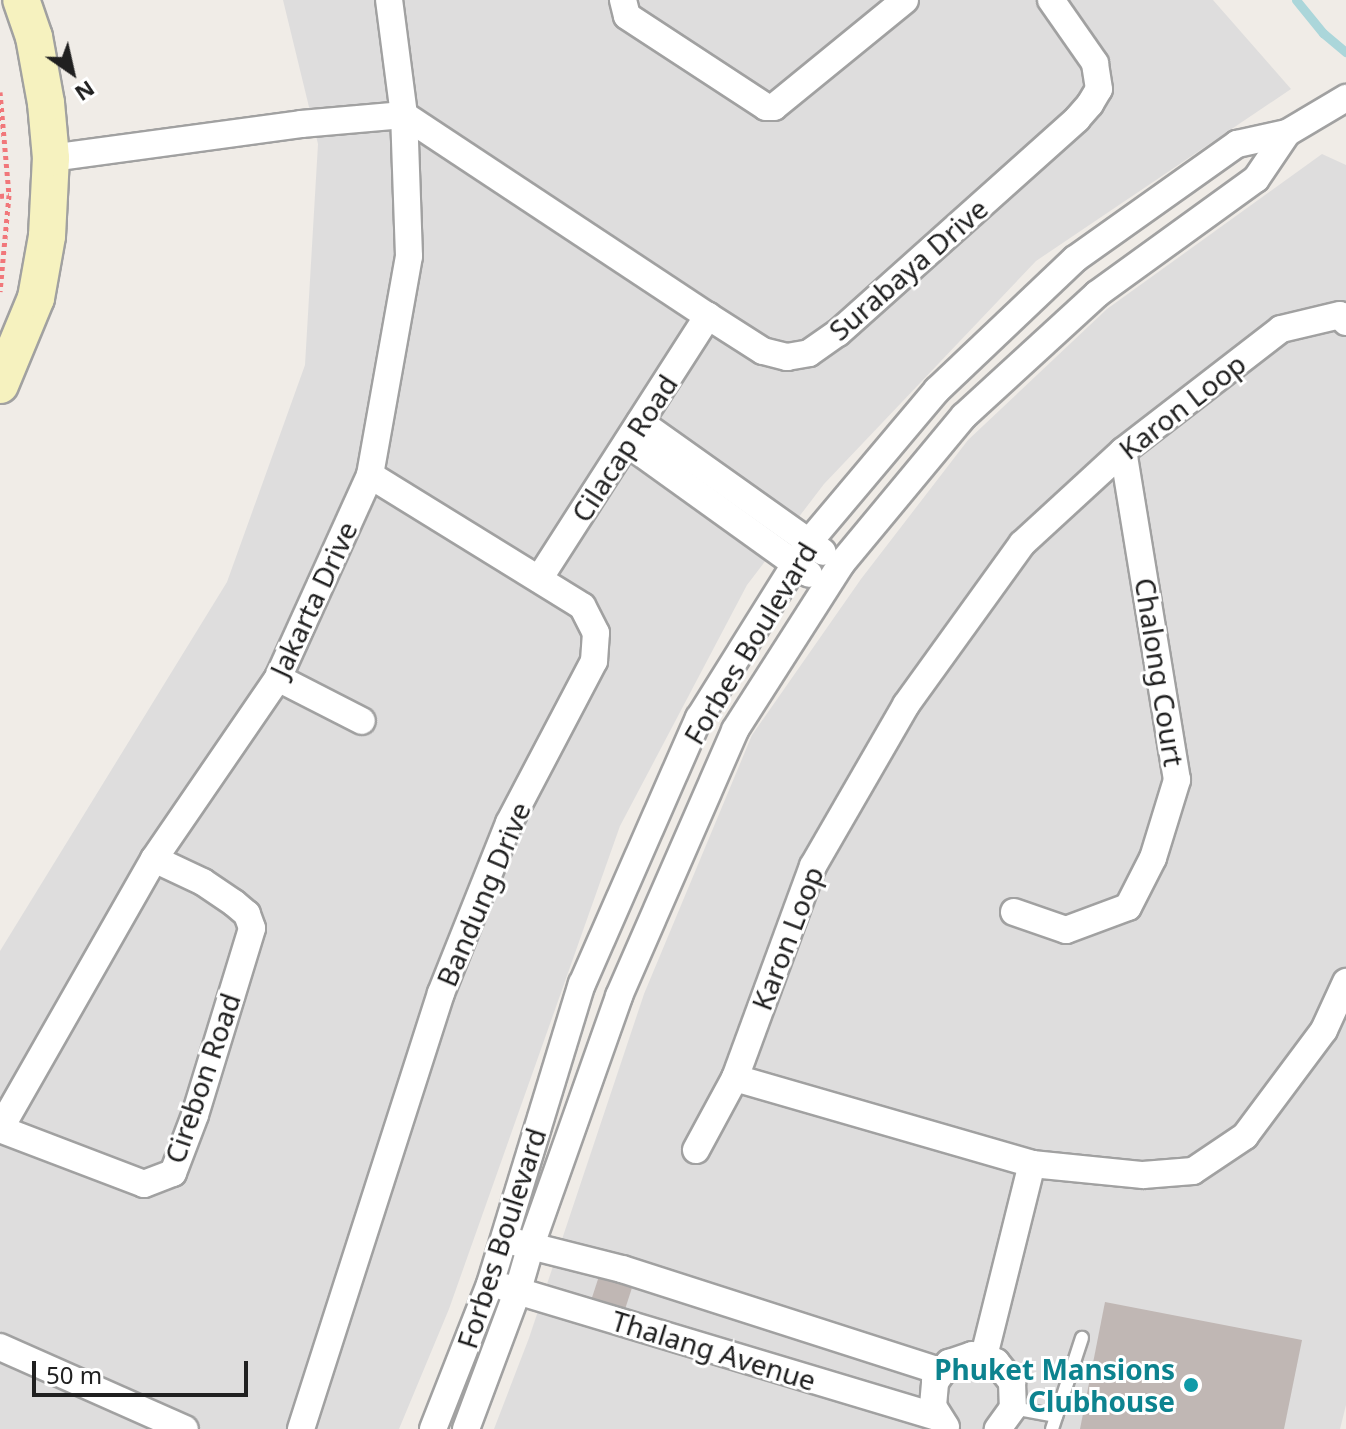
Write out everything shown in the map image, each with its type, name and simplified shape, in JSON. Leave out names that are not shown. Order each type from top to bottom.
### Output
[{"type":"main road","points":[[0,385],[18,350],[36,298],[47,236],[51,158],[46,103],[34,37],[21,0]]},
{"type":"street","name":"Jakarta Drive","points":[[0,1129],[154,859],[278,678],[370,475],[409,256],[404,115],[389,0]]},
{"type":"street","points":[[623,0],[627,16],[758,105],[774,107],[905,0]]},
{"type":"street","name":"Surabaya Drive","points":[[404,115],[763,351],[787,357],[809,353],[838,333],[1077,119],[1099,89],[1095,63],[1051,0]]},
{"type":"street","name":"Forbes Boulevard","points":[[433,1429],[490,1284],[582,984],[699,718],[802,553],[937,390],[1075,259],[1237,144],[1287,133],[1346,98]]},
{"type":"street","points":[[51,158],[301,124],[404,115]]},
{"type":"street","name":"Forbes Boulevard","points":[[466,1429],[518,1290],[619,996],[735,730],[841,564],[964,416],[1097,294],[1256,179],[1287,133]]},
{"type":"street","name":"Karon Loop","points":[[696,1150],[735,1078],[813,866],[906,705],[1022,544],[1123,451],[1281,329],[1340,315],[1346,322]]},
{"type":"street","name":"Cilacap Road","points":[[539,579],[708,316]]},
{"type":"street","points":[[633,433],[802,553],[826,587]]},
{"type":"street","name":"Chalong Court","points":[[1014,912],[1066,930],[1128,907],[1153,858],[1177,780],[1123,451]]},
{"type":"street","name":"Bandung Drive","points":[[301,1429],[441,993],[509,823],[594,661],[596,633],[582,606],[370,475]]},
{"type":"street","points":[[802,553],[841,564]]},
{"type":"street","points":[[278,678],[362,721]]},
{"type":"street","name":"Cirebon Road","points":[[0,1129],[144,1184],[173,1173],[195,1115],[252,928],[247,914],[234,903],[203,882],[154,859]]},
{"type":"street","points":[[735,1078],[1032,1164],[1143,1175],[1193,1171],[1245,1136],[1324,1030],[1346,982]]},
{"type":"street","points":[[984,1356],[1032,1164]]},
{"type":"street","name":"Thalang Avenue","points":[[503,1239],[622,1269],[940,1371]]},
{"type":"street","name":"Thalang Avenue","points":[[490,1284],[518,1290],[943,1423]]},
{"type":"street","points":[[0,1347],[185,1429]]},
{"type":"street","points":[[943,1423],[932,1394],[940,1371],[960,1358],[984,1356],[996,1362],[1012,1382],[1005,1419]]},
{"type":"lane","points":[[1005,1419],[1054,1422],[1082,1338]]},
{"type":"path","points":[[0,92],[9,195],[0,292]]},
{"type":"path","points":[[0,196],[9,195]]},
{"type":"shaded area","points":[[283,0],[1213,0],[1291,89],[1036,261],[824,484],[747,585],[620,826],[449,1309],[399,1429],[0,1429],[0,951],[227,582],[305,365],[318,144]]},
{"type":"shaded area","points":[[1322,154],[1346,165],[1346,1405],[1340,1429],[494,1429],[529,1338],[644,994],[752,735],[861,579],[968,440],[1107,309]]},
{"type":"building","points":[[600,1273],[633,1284],[624,1313],[590,1302]]},
{"type":"building","name":"Phuket Mansions Clubhouse","points":[[1105,1302],[1302,1340],[1284,1429],[1080,1429]]},
{"type":"waterway","points":[[1296,0],[1323,33],[1346,52]]},
{"type":"place","name":"Phuket Mansions Clubhouse","points":[[1191,1385]]}]
